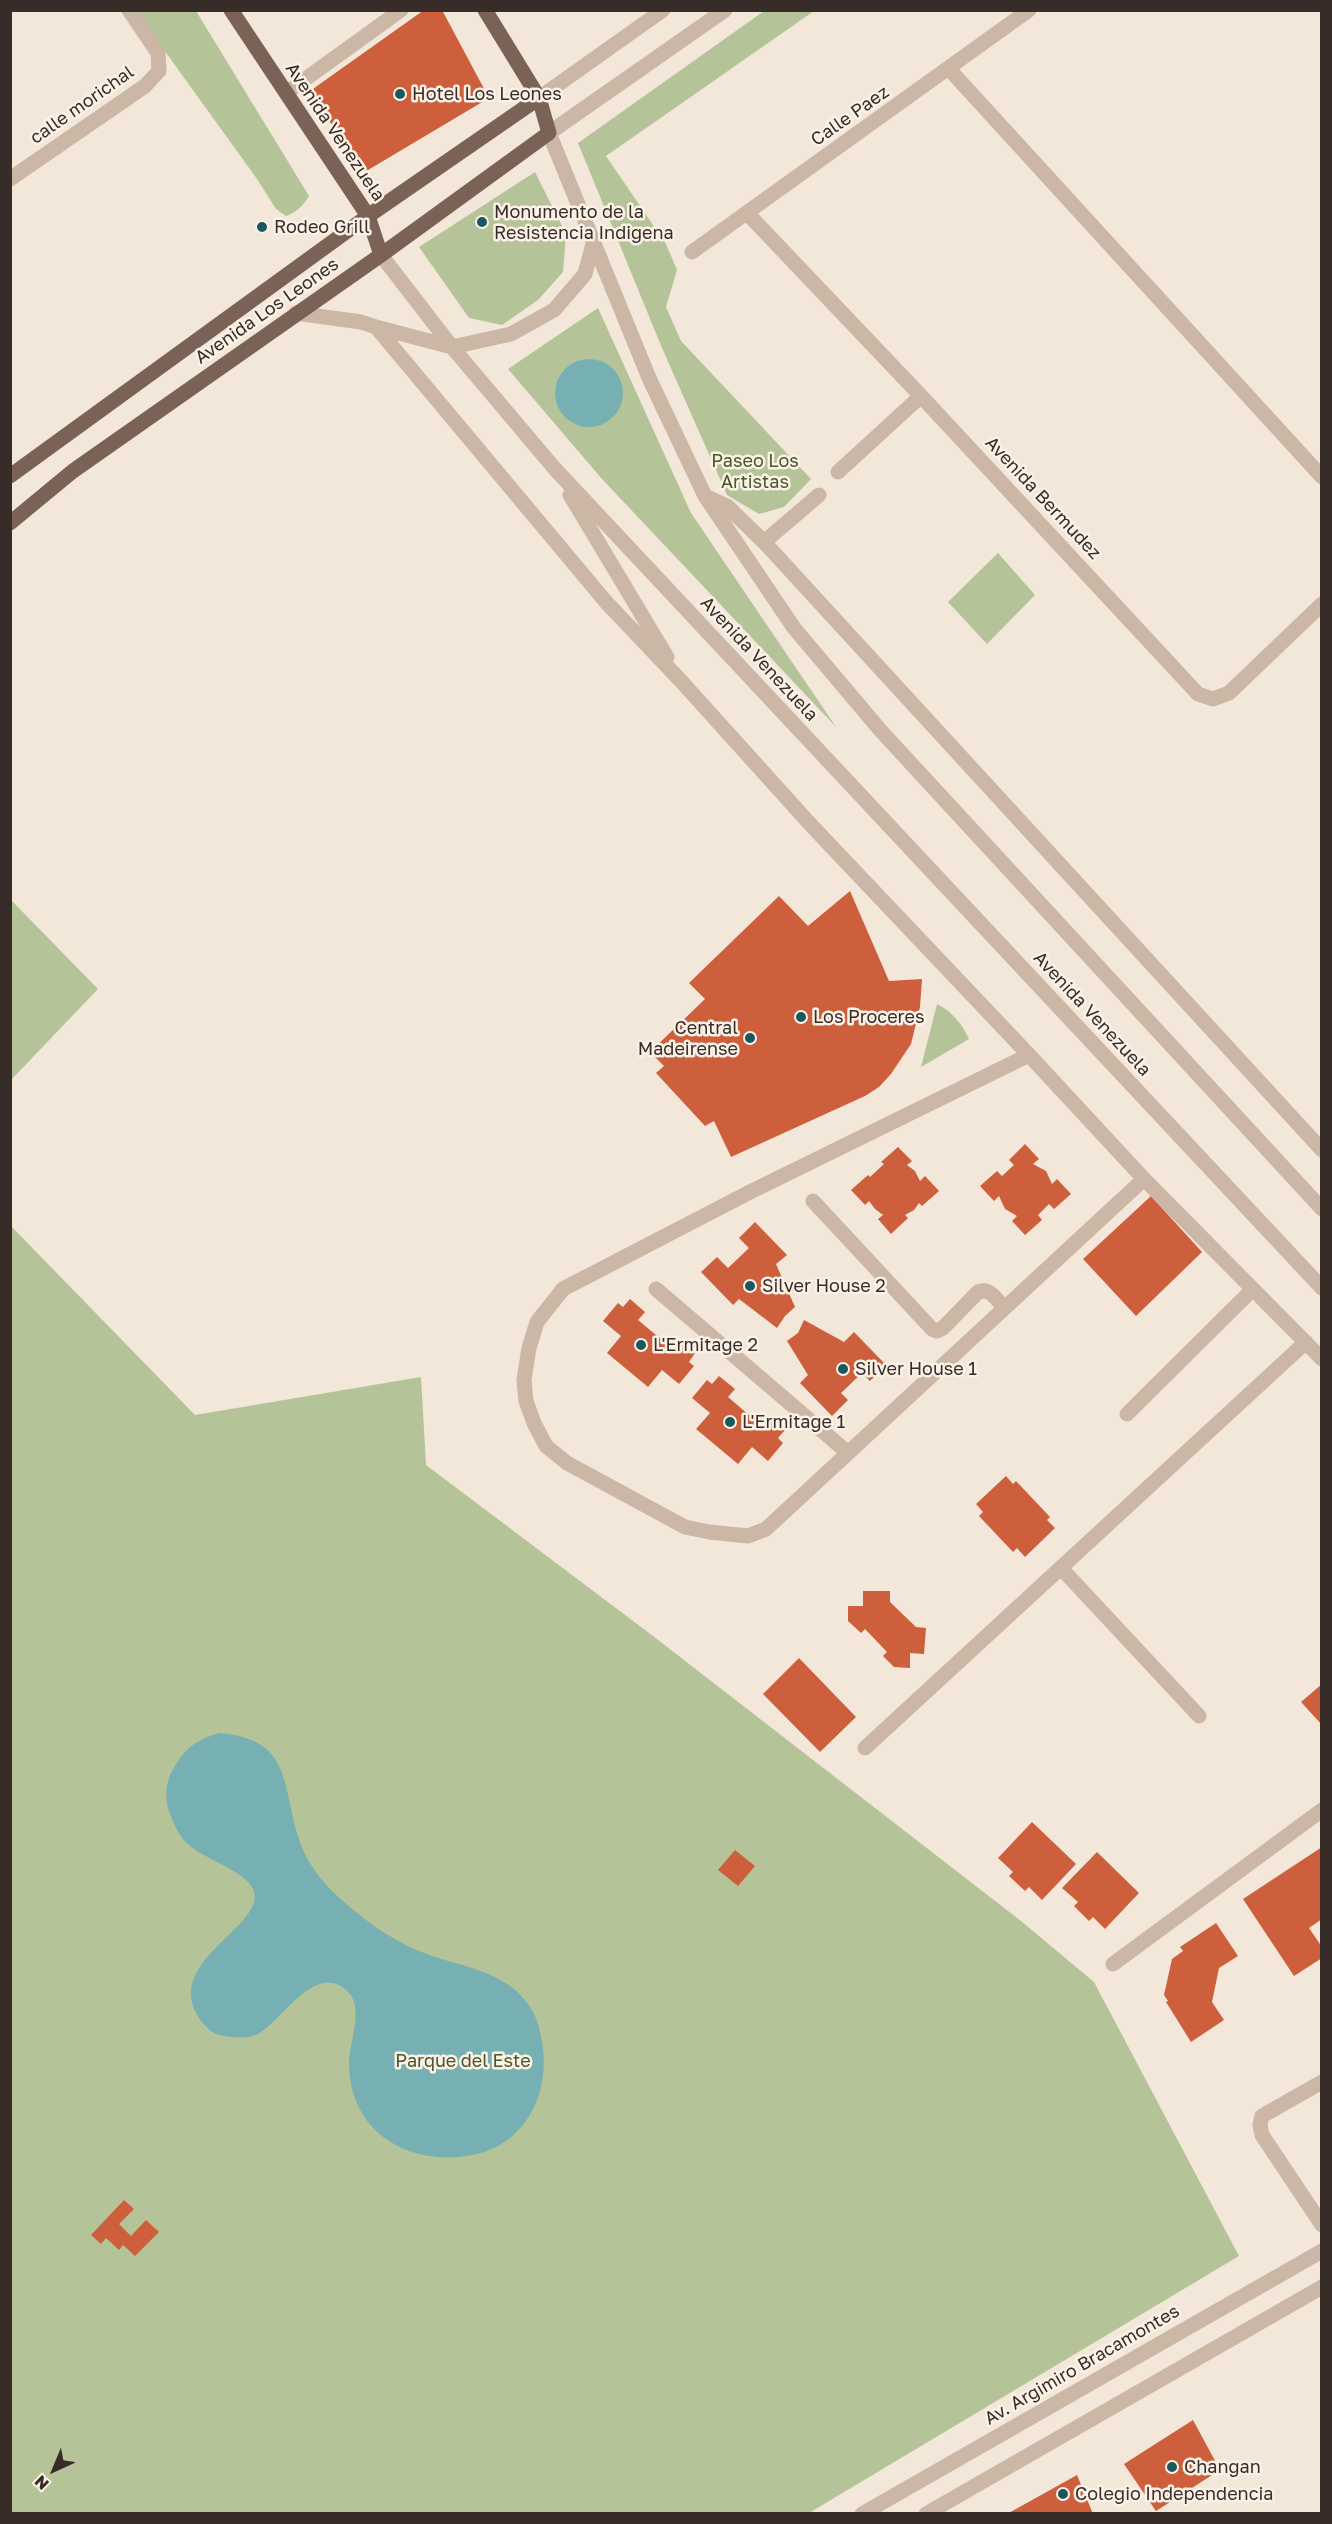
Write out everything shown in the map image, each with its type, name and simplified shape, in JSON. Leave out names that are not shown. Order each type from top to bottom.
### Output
[{"type":"main road","name":"Avenida Venezuela","points":[[231,10],[368,216],[381,255]]},
{"type":"main road","name":"Avenida Venezuela","points":[[485,10],[539,98],[549,133]]},
{"type":"main road","name":"Avenida Los Leones","points":[[10,476],[368,216],[539,98]]},
{"type":"main road","name":"Avenida Los Leones","points":[[10,523],[73,471],[381,255],[549,133]]},
{"type":"street","name":"calle morichal","points":[[10,179],[145,86],[159,71],[158,52],[129,10]]},
{"type":"street","points":[[286,93],[401,10]]},
{"type":"street","name":"Avenida Los Leones","points":[[539,98],[663,10]]},
{"type":"street","name":"Avenida Los Leones","points":[[549,133],[725,10]]},
{"type":"street","name":"Calle Paez","points":[[692,252],[1029,10]]},
{"type":"street","points":[[949,69],[1322,477]]},
{"type":"street","name":"Avenida Venezuela","points":[[549,133],[649,378],[705,496],[794,628],[881,731],[1322,1209]]},
{"type":"street","name":"Avenida Bermudez","points":[[747,213],[1198,694],[1214,699],[1228,693],[1322,604]]},
{"type":"street","points":[[296,313],[361,322],[452,347],[511,334],[554,310],[585,274],[594,240]]},
{"type":"street","name":"Avenida Venezuela","points":[[381,255],[452,347],[555,469],[1322,1288]]},
{"type":"street","points":[[376,327],[606,602],[810,824],[1144,1179],[1322,1359]]},
{"type":"street","points":[[838,472],[921,396]]},
{"type":"street","points":[[555,469],[681,681]]},
{"type":"street","points":[[764,542],[819,495]]},
{"type":"street","points":[[705,496],[727,506],[764,542],[1322,1150]]},
{"type":"street","points":[[1029,1055],[750,1192],[563,1289],[537,1322],[529,1348],[525,1380],[526,1401],[546,1446],[567,1463],[686,1527],[748,1536],[766,1529],[1144,1179]]},
{"type":"street","points":[[813,1201],[932,1329],[938,1331],[943,1328],[978,1292],[984,1290],[988,1291],[1004,1308]]},
{"type":"street","points":[[656,1289],[847,1452]]},
{"type":"street","points":[[1127,1414],[1252,1289]]},
{"type":"street","points":[[865,1748],[1306,1342]]},
{"type":"street","points":[[1061,1568],[1199,1716]]},
{"type":"street","points":[[1113,1964],[1322,1810]]},
{"type":"street","points":[[1322,2082],[1262,2116],[1260,2125],[1262,2135],[1322,2225]]},
{"type":"street","name":"Av. Argimiro Bracamontes","points":[[862,2514],[1322,2251]]},
{"type":"street","points":[[926,2514],[1322,2287]]},
{"type":"green space","points":[[136,11],[196,11],[309,196],[293,213],[286,216],[276,209],[257,179]]},
{"type":"green space","name":"Paseo Los Artistas","points":[[764,11],[814,11],[606,156],[666,244],[677,270],[666,307],[681,341],[811,479],[784,507],[759,514],[727,495],[662,348],[578,143]]},
{"type":"green space","points":[[535,172],[566,234],[563,272],[538,300],[502,325],[469,318],[419,247]]},
{"type":"green space","points":[[598,308],[691,513],[836,727],[602,479],[508,369]]},
{"type":"green space","points":[[998,553],[1035,595],[987,644],[948,602]]},
{"type":"green space","points":[[11,900],[98,989],[10,1080]]},
{"type":"green space","points":[[937,1004],[956,1019],[969,1039],[921,1067]]},
{"type":"green space","name":"Parque del Este","points":[[10,1225],[195,1415],[421,1377],[426,1465],[653,1636],[1021,1921],[1094,1982],[1239,2256],[809,2513],[11,2513]]},
{"type":"water","points":[[589,359],[602,362],[613,369],[620,380],[623,393],[620,406],[613,417],[602,424],[589,427],[576,424],[565,417],[558,406],[555,393],[558,380],[565,369],[576,362]]},
{"type":"water","points":[[219,1733],[243,1737],[261,1745],[273,1756],[286,1785],[294,1822],[306,1855],[313,1868],[341,1899],[372,1925],[395,1939],[419,1951],[478,1970],[505,1983],[517,1992],[530,2008],[541,2037],[544,2057],[543,2077],[531,2114],[520,2129],[505,2142],[488,2151],[467,2156],[422,2155],[402,2148],[385,2138],[370,2124],[359,2107],[352,2087],[349,2063],[355,2027],[355,2008],[349,1993],[337,1984],[325,1983],[302,1994],[270,2025],[251,2036],[219,2035],[212,2032],[202,2022],[192,2001],[193,1981],[202,1963],[246,1917],[254,1903],[253,1889],[242,1876],[186,1842],[170,1814],[166,1793],[171,1773],[185,1752],[203,1739]]},
{"type":"building","name":"Hotel Los Leones","points":[[424,10],[442,10],[489,98],[363,173],[310,91]]},
{"type":"building","name":"Los Proceres","points":[[850,891],[889,981],[922,979],[920,1007],[911,1044],[891,1074],[879,1087],[865,1096],[731,1157],[714,1121],[705,1126],[656,1073],[664,1066],[650,1052],[705,999],[689,983],[779,896],[808,926]]},
{"type":"building","points":[[1025,1144],[1039,1159],[1033,1164],[1046,1171],[1052,1184],[1057,1179],[1071,1194],[1054,1209],[1049,1204],[1038,1215],[1042,1220],[1025,1235],[1012,1221],[1017,1216],[1005,1209],[999,1196],[994,1201],[980,1186],[997,1171],[1002,1176],[1014,1165],[1009,1160]]},
{"type":"building","points":[[898,1147],[912,1161],[907,1165],[915,1171],[920,1181],[925,1176],[939,1191],[922,1206],[919,1203],[914,1210],[905,1215],[908,1218],[891,1234],[878,1219],[883,1215],[869,1201],[865,1205],[851,1190],[868,1175],[870,1177],[884,1164],[881,1162]]},
{"type":"building","points":[[1151,1196],[1202,1252],[1136,1316],[1083,1259]]},
{"type":"building","name":"Silver House 2","points":[[755,1222],[787,1255],[776,1264],[795,1307],[777,1328],[739,1299],[733,1305],[701,1272],[717,1257],[728,1268],[749,1248],[739,1238]]},
{"type":"building","name":"L'Ermitage 2","points":[[630,1299],[645,1312],[638,1320],[674,1350],[681,1341],[695,1353],[689,1362],[694,1366],[679,1384],[662,1370],[648,1387],[607,1353],[621,1336],[603,1321],[618,1303],[623,1307]]},
{"type":"building","name":"Silver House 1","points":[[804,1320],[844,1342],[854,1332],[886,1365],[870,1381],[862,1373],[841,1393],[848,1400],[832,1416],[800,1383],[808,1375],[787,1341],[798,1333]]},
{"type":"building","name":"L'Ermitage 1","points":[[719,1376],[735,1389],[728,1397],[763,1427],[770,1418],[785,1430],[778,1438],[783,1443],[768,1461],[752,1447],[738,1464],[696,1429],[710,1413],[692,1398],[707,1380],[712,1384]]},
{"type":"building","points":[[1006,1476],[1013,1484],[1016,1481],[1050,1517],[1047,1520],[1055,1528],[1025,1557],[1017,1548],[1013,1552],[979,1516],[983,1512],[976,1504]]},
{"type":"building","points":[[863,1591],[890,1591],[890,1602],[916,1627],[926,1628],[924,1654],[910,1653],[910,1668],[894,1667],[883,1656],[887,1652],[865,1629],[861,1633],[848,1621],[848,1606],[863,1606]]},
{"type":"building","points":[[799,1658],[856,1717],[820,1752],[763,1694]]},
{"type":"building","points":[[1322,1684],[1322,1725],[1301,1702]]},
{"type":"building","points":[[1032,1822],[1076,1864],[1042,1900],[1029,1887],[1025,1891],[1009,1876],[1013,1872],[998,1858]]},
{"type":"building","points":[[1322,1847],[1322,1919],[1309,1928],[1322,1947],[1322,1958],[1294,1976],[1243,1899]]},
{"type":"building","points":[[735,1850],[755,1866],[738,1886],[718,1870]]},
{"type":"building","points":[[1097,1852],[1139,1893],[1105,1929],[1093,1917],[1089,1921],[1074,1906],[1078,1902],[1062,1888]]},
{"type":"building","points":[[1216,1923],[1238,1956],[1219,1968],[1212,2002],[1224,2020],[1191,2042],[1164,1995],[1172,1959],[1183,1951],[1180,1947]]},
{"type":"building","points":[[124,2200],[134,2209],[119,2224],[131,2236],[146,2220],[159,2232],[135,2256],[123,2245],[119,2250],[106,2238],[101,2244],[91,2235]]},
{"type":"building","name":"Changan","points":[[1193,2420],[1220,2470],[1156,2511],[1124,2464]]},
{"type":"building","name":"Colegio Independencia","points":[[1077,2475],[1093,2514],[1007,2514]]},
{"type":"place","name":"Hotel Los Leones","points":[[400,94]]},
{"type":"place","name":"Monumento de la Resistencia Indigena","points":[[482,222]]},
{"type":"place","name":"Rodeo Grill","points":[[262,227]]},
{"type":"place","name":"Los Proceres","points":[[801,1017]]},
{"type":"place","name":"Central Madeirense","points":[[750,1038]]},
{"type":"place","name":"Silver House 2","points":[[750,1286]]},
{"type":"place","name":"L'Ermitage 2","points":[[641,1345]]},
{"type":"place","name":"Silver House 1","points":[[843,1369]]},
{"type":"place","name":"L'Ermitage 1","points":[[730,1422]]},
{"type":"place","name":"Changan","points":[[1172,2467]]},
{"type":"place","name":"Colegio Independencia","points":[[1063,2494]]}]
